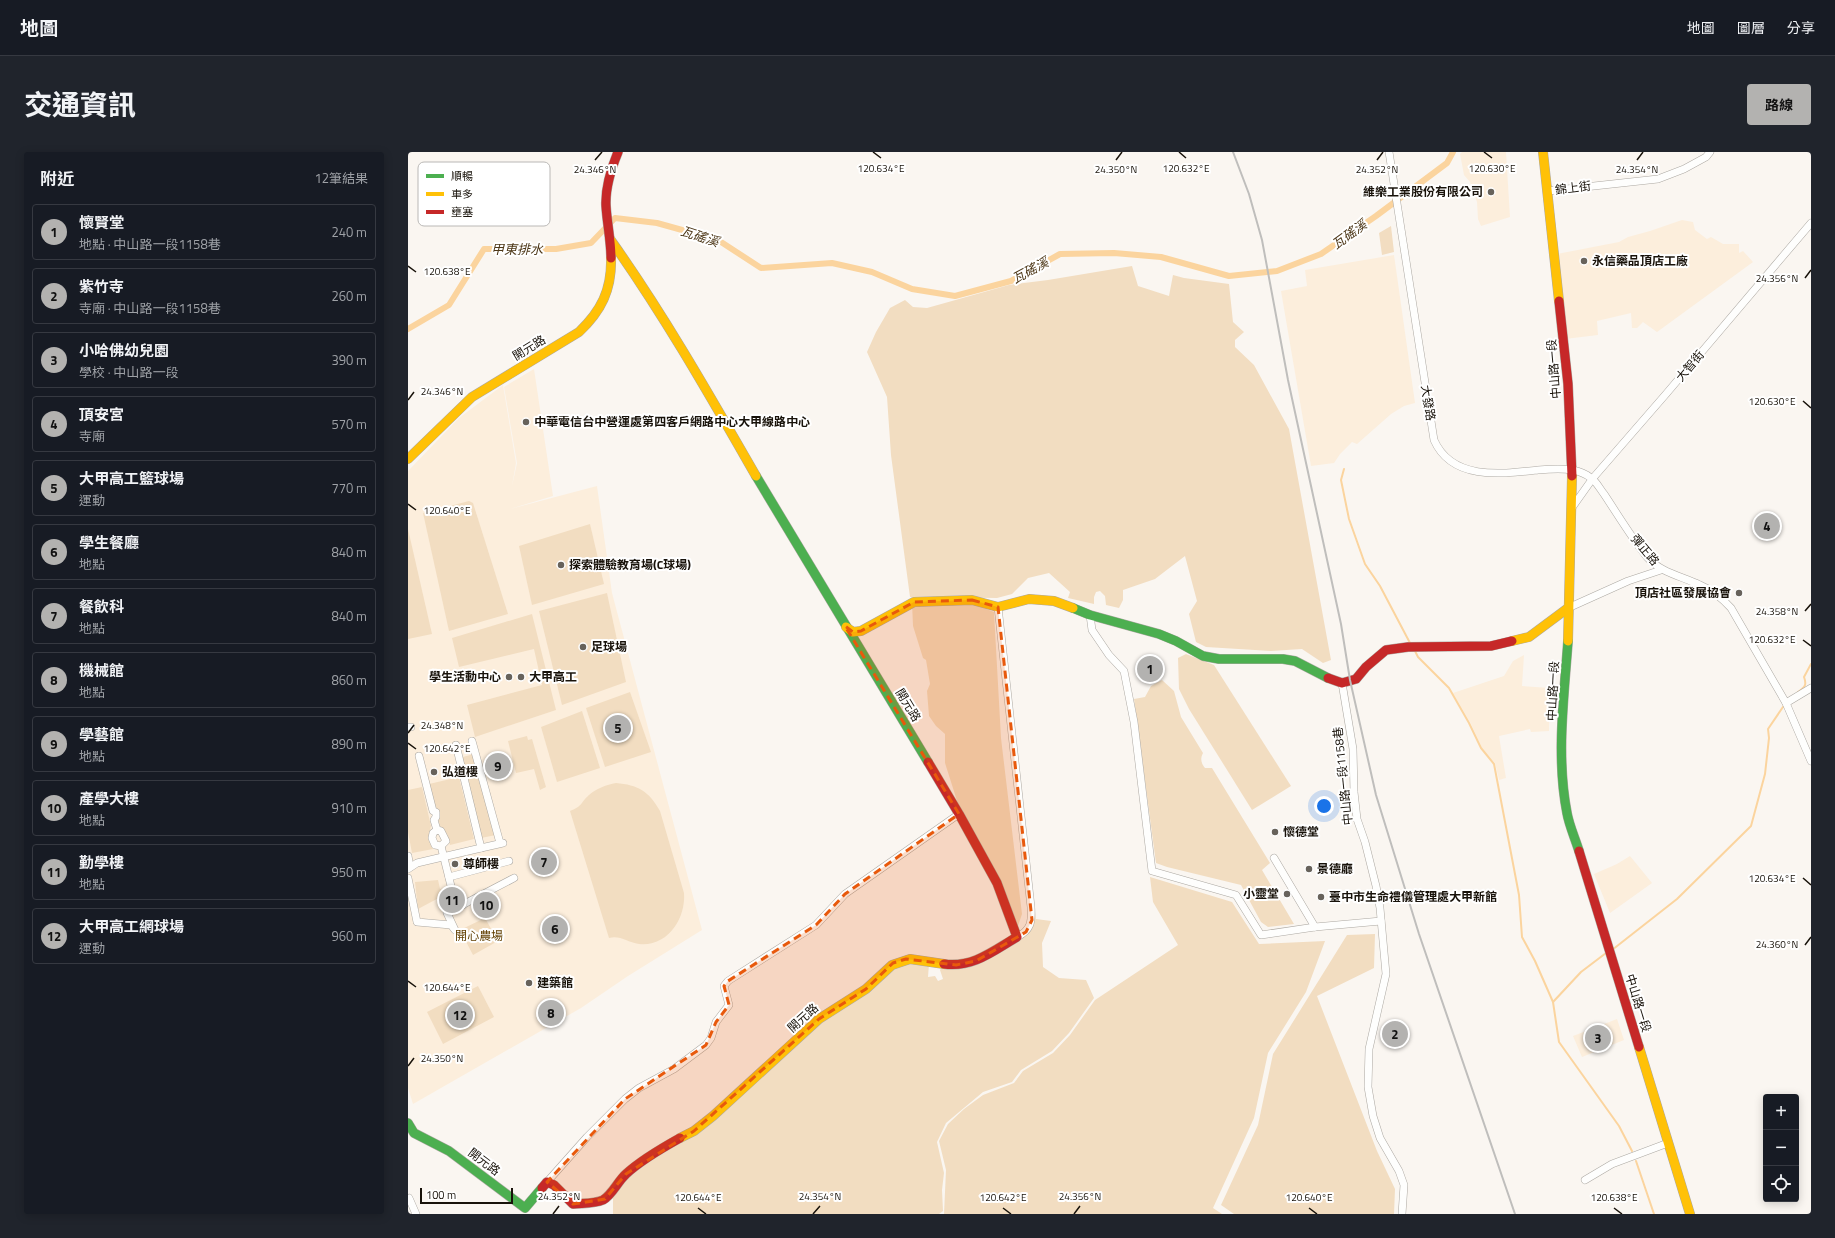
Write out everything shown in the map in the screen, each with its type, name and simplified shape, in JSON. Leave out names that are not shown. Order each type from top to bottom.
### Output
[{"type":"street","name":"開元路","points":[[408,459],[472,397],[574,335],[592,320],[608,294],[613,264],[606,211],[608,179],[618,152]]},
{"type":"street","name":"大發路","points":[[1389,152],[1398,216],[1436,446],[1447,458],[1458,466],[1471,471],[1503,472],[1557,469],[1572,470]]},
{"type":"street","name":"中山路一段","points":[[1544,152],[1568,384],[1572,470],[1568,608],[1562,734],[1563,777],[1567,813],[1690,1214]]},
{"type":"street","name":"錦上街","points":[[1548,191],[1658,179],[1684,169],[1706,157],[1710,152]]},
{"type":"street","name":"大智街","points":[[1571,509],[1592,478],[1666,394],[1811,223]]},
{"type":"street","name":"開元路","points":[[408,1123],[414,1133],[449,1151],[522,1211],[547,1182],[554,1185],[573,1204],[588,1202],[593,1203],[605,1199],[626,1174],[661,1149],[694,1131],[713,1116],[819,1019],[832,1008],[866,989],[893,963],[906,959],[916,959],[949,964],[964,964],[976,961],[1017,937],[997,883],[959,814],[845,626],[704,385],[610,235]]},
{"type":"street","points":[[613,264],[623,264],[629,266]]},
{"type":"street","points":[[1572,470],[1592,478]]},
{"type":"street","name":"彈正路","points":[[1592,478],[1638,545],[1661,570],[1701,585],[1720,597],[1731,608],[1786,703],[1811,761]]},
{"type":"street","points":[[845,626],[853,632],[861,632],[914,602],[972,600],[998,607],[1029,599],[1054,601],[1090,616],[1159,634],[1176,641],[1203,656],[1219,659],[1282,659],[1302,664],[1342,683],[1356,680],[1366,667],[1386,650],[1413,647],[1474,645],[1492,646],[1529,637],[1568,608],[1628,581],[1661,570]]},
{"type":"street","points":[[998,607],[1032,908],[1032,920],[1026,932],[1017,937]]},
{"type":"street","points":[[1090,616],[1092,630],[1109,655],[1124,671],[1134,722],[1152,871],[1236,895],[1261,935],[1315,926],[1381,921]]},
{"type":"street","name":"中山路一段1158巷","points":[[1342,683],[1353,749],[1354,792],[1357,819],[1365,842],[1376,886],[1386,974],[1369,1049],[1368,1087],[1373,1116],[1380,1138],[1399,1171],[1404,1185],[1402,1214]]},
{"type":"street","points":[[1786,703],[1811,688]]},
{"type":"street","points":[[409,868],[416,863],[502,843],[472,741]]},
{"type":"street","points":[[456,745],[481,848]]},
{"type":"street","points":[[419,756],[433,811],[436,812],[436,817],[434,820],[437,830],[432,833],[432,838],[435,844],[441,846],[453,894],[463,905]]},
{"type":"street","points":[[547,1182],[587,1137],[624,1099],[639,1088],[674,1069],[706,1045],[711,1038],[716,1022],[729,1005],[724,986],[728,981],[816,925],[845,894],[959,814]]},
{"type":"street","points":[[408,856],[409,868]]},
{"type":"street","points":[[1274,858],[1315,926]]},
{"type":"street","points":[[449,877],[509,861]]},
{"type":"street","points":[[408,878],[417,922],[451,925],[455,930],[447,913],[514,878]]},
{"type":"street","points":[[1585,1180],[1612,1164],[1668,1143]]},
{"type":"street","points":[[409,1198],[416,1214]]},
{"type":"highlighted area","points":[[972,600],[998,607],[1032,920],[1026,932],[976,961],[956,965],[906,959],[893,963],[866,989],[819,1019],[694,1131],[626,1174],[605,1199],[573,1204],[547,1182],[625,1099],[706,1045],[716,1022],[729,1005],[724,986],[728,981],[816,925],[845,894],[959,814],[845,626],[853,632],[861,631],[914,602]]},
{"type":"shaded area","name":"維樂工業股份有限公司","points":[[1462,152],[1506,152],[1510,217],[1481,226],[1478,219],[1477,202],[1470,182],[1464,175],[1460,154]]},
{"type":"shaded area","points":[[1682,220],[1693,222],[1695,230],[1707,239],[1711,237],[1723,244],[1739,244],[1739,253],[1743,251],[1753,262],[1657,332],[1643,322],[1637,328],[1632,328],[1631,313],[1597,321],[1598,335],[1565,339],[1557,254],[1619,242],[1628,237]]},
{"type":"shaded area","points":[[1394,255],[1415,403],[1404,406],[1391,414],[1357,444],[1352,442],[1340,454],[1334,463],[1311,466],[1281,291],[1307,286],[1305,270]]},
{"type":"shaded area","name":"大甲高工","points":[[534,369],[553,496],[510,509],[597,486],[612,593],[702,930],[628,976],[581,1008],[413,1104],[408,1088],[408,471],[459,418],[503,385],[516,463],[512,486],[517,463],[504,387]]},
{"type":"shaded area","points":[[1524,655],[1522,686],[1550,688],[1549,731],[1531,732],[1530,729],[1499,736],[1506,778],[1499,780],[1495,763],[1482,748],[1471,724],[1453,693],[1504,676],[1513,661]]},
{"type":"shaded area","points":[[1630,856],[1652,883],[1610,913],[1594,874],[1617,864]]},
{"type":"shaded area","points":[[1617,1019],[1624,1040],[1582,1057],[1573,1036]]},
{"type":"green space","points":[[1391,226],[1394,252],[1382,255],[1379,233]]},
{"type":"green space","points":[[1132,266],[1138,286],[1169,296],[1173,275],[1184,278],[1229,284],[1233,322],[1244,332],[1235,340],[1235,347],[1254,365],[1289,429],[1331,660],[1323,663],[1302,649],[1271,651],[1206,647],[1196,642],[1189,614],[1197,601],[1185,556],[1155,579],[1123,590],[1123,600],[1119,608],[1106,605],[1105,596],[1100,591],[1096,592],[1094,604],[1068,598],[1070,592],[1049,573],[1028,578],[1012,594],[997,598],[910,597],[891,455],[887,397],[867,352],[876,332],[890,308],[905,300],[913,307],[927,308],[1009,285]]},
{"type":"green space","points":[[469,501],[473,503],[508,614],[449,631],[423,513]]},
{"type":"green space","name":"探索體驗教育場(C球場)","points":[[590,524],[604,584],[532,605],[519,546]]},
{"type":"green space","points":[[408,529],[432,634],[408,639]]},
{"type":"green space","name":"足球場","points":[[607,593],[626,682],[562,705],[539,611]]},
{"type":"green space","points":[[969,602],[994,612],[1001,738],[1022,914],[1018,926],[1013,927],[958,804],[945,763],[945,734],[936,726],[929,716],[927,691],[930,684],[926,660],[923,658],[913,626],[912,603]]},
{"type":"green space","points":[[532,614],[556,710],[475,737],[467,705],[542,685],[534,649],[459,667],[452,638]]},
{"type":"green space","points":[[1186,654],[1214,665],[1291,786],[1252,810],[1189,709],[1179,689],[1178,658]]},
{"type":"green space","points":[[1162,680],[1174,691],[1181,717],[1203,753],[1201,761],[1205,768],[1212,768],[1270,863],[1262,870],[1294,924],[1268,927],[1261,922],[1241,885],[1156,863],[1134,699],[1145,697],[1151,686]]},
{"type":"green space","points":[[630,692],[651,752],[605,767],[586,708]]},
{"type":"green space","points":[[582,711],[600,768],[557,782],[541,727]]},
{"type":"green space","points":[[527,736],[528,740],[532,739],[546,787],[540,790],[534,769],[516,773],[508,741]]},
{"type":"green space","points":[[474,754],[496,835],[481,838],[459,758]]},
{"type":"green space","points":[[459,777],[474,839],[450,845],[447,834],[440,826],[429,784]]},
{"type":"green space","points":[[616,783],[637,787],[652,798],[656,804],[660,811],[684,893],[682,912],[673,929],[667,936],[659,941],[649,944],[639,944],[620,938],[609,938],[570,811],[579,806],[595,790]]},
{"type":"green space","points":[[422,787],[431,826],[428,839],[433,849],[412,853],[408,832],[408,790]]},
{"type":"green space","points":[[1027,857],[1036,919],[1051,921],[1042,943],[1043,967],[1059,978],[1086,980],[1094,998],[1069,1033],[1052,1051],[1021,1070],[1012,1082],[983,1092],[946,1123],[937,1142],[944,1173],[942,1190],[943,1211],[939,1214],[613,1214],[613,1194],[649,1153],[715,1112],[810,1021],[863,991],[887,968],[909,963],[929,964],[928,977],[935,976],[938,981],[943,979],[940,970],[944,965],[964,965],[1025,928],[1028,923]]},
{"type":"green space","points":[[1150,877],[1232,902],[1259,944],[1325,941],[1306,992],[1268,1053],[1254,1118],[1213,1208],[1222,1214],[944,1214],[946,1170],[939,1141],[948,1124],[964,1109],[983,1095],[1014,1083],[1023,1071],[1053,1053],[1070,1035],[1095,1000],[1178,945],[1153,902]]},
{"type":"green space","points":[[438,880],[440,889],[446,888],[448,893],[418,909],[415,882]]},
{"type":"green space","name":"開心農場","points":[[485,918],[498,941],[473,955],[460,930]]},
{"type":"green space","points":[[1375,934],[1374,968],[1317,996],[1377,1151],[1395,1189],[1394,1214],[1234,1214],[1221,1205],[1258,1125],[1273,1054],[1347,935]]},
{"type":"green space","points":[[478,986],[494,1017],[443,1044],[427,1012]]},
{"type":"waterway","name":"瓦磘溪","points":[[408,329],[449,305],[484,249],[556,249],[591,243],[615,218],[657,223],[718,240],[761,268],[832,263],[872,272],[912,289],[955,296],[1011,281],[1060,254],[1114,253],[1161,257],[1229,276],[1277,271],[1321,254],[1376,216],[1447,163],[1453,152]]},
{"type":"waterway","points":[[1344,469],[1341,480],[1349,519],[1365,564],[1380,586],[1410,643]]},
{"type":"waterway","points":[[1415,651],[1418,657],[1449,688],[1481,748],[1494,764],[1519,895],[1522,937],[1535,961],[1553,1002],[1559,1042],[1619,1126],[1632,1151]]},
{"type":"waterway","points":[[1798,692],[1805,686],[1804,677],[1811,664]]},
{"type":"waterway","points":[[1612,950],[1677,899],[1751,826],[1765,774],[1769,738],[1768,729],[1785,704]]},
{"type":"waterway","points":[[1553,1002],[1581,972],[1606,953]]},
{"type":"waterway","points":[[1636,1161],[1654,1214]]},
{"type":"railway","points":[[1233,152],[1249,194],[1262,240],[1288,380],[1341,624],[1350,680],[1376,795],[1419,934],[1515,1214]]},
{"type":"traffic: fast","points":[[756,476],[928,762]]},
{"type":"traffic: fast","points":[[1073,608],[1090,615],[1159,634],[1176,641],[1203,656],[1219,659],[1283,659],[1295,661],[1328,678]]},
{"type":"traffic: fast","points":[[1568,641],[1563,705],[1561,749],[1562,770],[1568,818],[1579,851]]},
{"type":"traffic: fast","points":[[408,1123],[414,1133],[449,1151],[525,1208],[542,1188]]},
{"type":"traffic: slow","points":[[1543,152],[1559,301]]},
{"type":"traffic: slow","points":[[610,239],[668,326],[756,476]]},
{"type":"traffic: slow","points":[[408,459],[472,397],[579,332],[587,324],[604,299],[610,280],[611,258]]},
{"type":"traffic: slow","points":[[1568,641],[1572,476]]},
{"type":"traffic: slow","points":[[846,627],[853,632],[861,631],[914,602],[972,600],[998,607],[1029,599],[1054,601],[1073,608]]},
{"type":"traffic: slow","points":[[1512,641],[1529,637],[1568,608]]},
{"type":"traffic: slow","points":[[680,1138],[694,1131],[713,1116],[819,1019],[866,989],[892,965],[910,959],[944,964]]},
{"type":"traffic: slow","points":[[1639,1047],[1690,1214]]},
{"type":"traffic: jam","points":[[611,258],[606,192],[618,152]]},
{"type":"traffic: jam","points":[[1559,301],[1568,384],[1572,476]]},
{"type":"traffic: jam","points":[[1328,678],[1342,683],[1356,679],[1366,667],[1386,650],[1408,647],[1491,646],[1512,641]]},
{"type":"traffic: jam","points":[[928,762],[997,883],[1017,937],[991,953],[974,961],[954,965],[944,964]]},
{"type":"traffic: jam","points":[[1579,851],[1639,1047]]},
{"type":"traffic: jam","points":[[542,1188],[547,1182],[554,1185],[573,1204],[592,1203],[603,1200],[609,1195],[623,1177],[638,1164],[680,1138]]},
{"type":"place","name":"維樂工業股份有限公司","points":[[1491,192]]},
{"type":"place","name":"永信藥品頂店工廠","points":[[1584,261]]},
{"type":"place","name":"中華電信台中營運處第四客戶網路中心大甲線路中心","points":[[526,422]]},
{"type":"place","name":"頂安宮","points":[[1767,526]]},
{"type":"place","name":"探索體驗教育場(C球場)","points":[[561,565]]},
{"type":"place","name":"頂店社區發展協會","points":[[1739,593]]},
{"type":"place","name":"足球場","points":[[583,647]]},
{"type":"place","name":"懷賢堂","points":[[1150,669]]},
{"type":"place","name":"學生活動中心","points":[[509,677]]},
{"type":"place","name":"大甲高工","points":[[521,677]]},
{"type":"place","name":"大甲高工籃球場","points":[[618,728]]},
{"type":"place","name":"學藝館","points":[[498,766]]},
{"type":"place","name":"弘道樓","points":[[434,772]]},
{"type":"place","name":"懷德堂","points":[[1275,832]]},
{"type":"place","name":"餐飲科","points":[[544,862]]},
{"type":"place","name":"尊師樓","points":[[455,864]]},
{"type":"place","name":"景德廳","points":[[1309,869]]},
{"type":"place","name":"小靈堂","points":[[1287,894]]},
{"type":"place","name":"臺中市生命禮儀管理處大甲新館","points":[[1321,897]]},
{"type":"place","name":"勤學樓","points":[[452,900]]},
{"type":"place","name":"產學大樓","points":[[486,905]]},
{"type":"place","name":"學生餐廳","points":[[555,929]]},
{"type":"place","name":"建築館","points":[[529,983]]},
{"type":"place","name":"機械館","points":[[551,1013]]},
{"type":"place","name":"大甲高工網球場","points":[[460,1015]]},
{"type":"place","name":"紫竹寺","points":[[1395,1034]]},
{"type":"place","name":"小哈佛幼兒園","points":[[1598,1038]]},
{"type":"water label","name":"甲東排水","points":[[517,249]]}]
